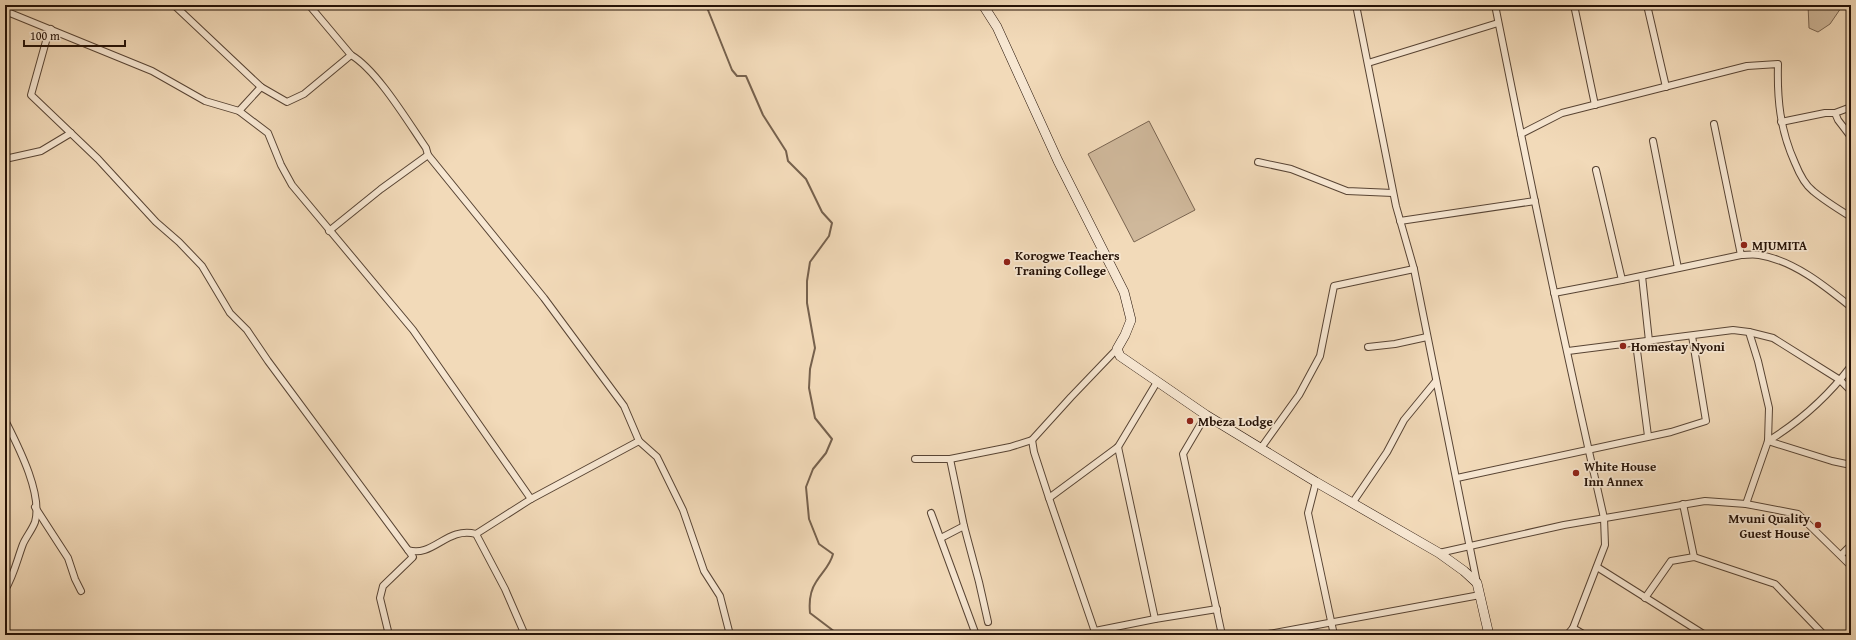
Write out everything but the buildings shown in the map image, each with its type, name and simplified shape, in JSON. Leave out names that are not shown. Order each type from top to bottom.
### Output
[{"type":"street","points":[[174,5],[261,87],[287,102],[304,94],[352,55]]},
{"type":"street","points":[[309,5],[352,55],[359,59],[376,78],[426,148],[428,155],[544,298],[624,406],[639,441],[657,458],[683,510],[704,571],[720,596],[730,635]]},
{"type":"street","points":[[915,459],[950,459],[1010,447],[1032,440],[1117,349],[1131,320],[1124,292],[1058,161],[997,27],[983,5]]},
{"type":"street","points":[[1356,5],[1393,193],[1414,270],[1477,583],[1489,635]]},
{"type":"street","points":[[1495,5],[1554,293],[1604,518],[1605,545],[1573,628],[1567,635]]},
{"type":"street","points":[[1574,5],[1595,105]]},
{"type":"street","points":[[1647,5],[1666,87]]},
{"type":"street","points":[[5,11],[152,71],[205,101],[238,111],[268,133],[281,166],[292,185],[413,330],[531,499]]},
{"type":"street","points":[[1368,63],[1498,23]]},
{"type":"street","points":[[51,29],[48,34],[31,95],[98,159],[156,222],[179,242],[202,266],[230,314],[248,330],[268,361],[413,557],[383,586],[380,598],[389,635]]},
{"type":"street","points":[[1521,134],[1562,113],[1747,66],[1778,64],[1777,93],[1781,122],[1790,152],[1800,175],[1812,190],[1851,217]]},
{"type":"street","points":[[238,111],[261,87]]},
{"type":"street","points":[[1781,122],[1835,113],[1851,107]]},
{"type":"street","points":[[1835,113],[1838,120],[1851,137]]},
{"type":"street","points":[[1714,124],[1740,255]]},
{"type":"street","points":[[5,159],[41,151],[71,133]]},
{"type":"street","points":[[1653,141],[1678,268]]},
{"type":"street","points":[[329,231],[381,189],[428,155]]},
{"type":"street","points":[[1258,162],[1291,170],[1347,191],[1393,193]]},
{"type":"street","points":[[1596,170],[1622,280]]},
{"type":"street","points":[[1400,221],[1535,201]]},
{"type":"street","points":[[1554,293],[1740,255],[1759,255],[1778,260],[1818,281],[1851,307]]},
{"type":"street","points":[[1261,448],[1299,395],[1320,356],[1334,286],[1414,270]]},
{"type":"street","points":[[1642,276],[1649,341]]},
{"type":"street","points":[[1568,351],[1733,330],[1749,332],[1773,338],[1840,380],[1851,391]]},
{"type":"street","points":[[1746,504],[1768,441],[1769,408],[1758,360],[1749,332]]},
{"type":"street","points":[[1457,478],[1671,432],[1706,421],[1692,336]]},
{"type":"street","points":[[1368,347],[1395,344],[1427,337]]},
{"type":"street","points":[[1636,343],[1648,436]]},
{"type":"street","points":[[1117,349],[1120,356],[1125,361],[1206,415],[1316,482],[1439,553],[1464,571],[1477,583]]},
{"type":"street","points":[[1768,441],[1783,432],[1802,416],[1840,380],[1851,366]]},
{"type":"street","points":[[1353,502],[1387,452],[1404,420],[1436,380]]},
{"type":"street","points":[[1049,498],[1118,447],[1157,382]]},
{"type":"street","points":[[1206,415],[1183,454],[1222,635]]},
{"type":"street","points":[[5,420],[18,446],[36,494],[35,522],[24,543],[13,578],[5,590]]},
{"type":"street","points":[[1032,440],[1034,452],[1049,498],[1096,633],[1155,619],[1217,609]]},
{"type":"street","points":[[476,534],[531,499],[639,441]]},
{"type":"street","points":[[1768,441],[1832,461],[1851,465]]},
{"type":"street","points":[[1118,447],[1155,619]]},
{"type":"street","points":[[950,459],[964,526],[988,622]]},
{"type":"street","points":[[1316,482],[1308,513],[1334,635]]},
{"type":"street","points":[[1439,553],[1604,518],[1705,501],[1746,504],[1798,514],[1851,566]]},
{"type":"street","points":[[1683,504],[1694,556]]},
{"type":"street","points":[[35,507],[68,558],[75,580],[81,591]]},
{"type":"street","points":[[931,513],[976,635]]},
{"type":"street","points":[[941,538],[964,526]]},
{"type":"street","points":[[408,550],[415,552],[423,550],[456,533],[467,531],[476,534],[505,589],[525,635]]},
{"type":"street","points":[[1841,555],[1851,546]]},
{"type":"street","points":[[1645,598],[1671,561],[1694,556],[1775,584],[1824,635]]},
{"type":"street","points":[[1597,567],[1705,635]]},
{"type":"street","points":[[1263,635],[1332,623],[1440,601],[1480,595]]},
{"type":"street","points":[[1573,628],[1584,635]]},
{"type":"shaded area","points":[[1808,5],[1843,5],[1830,24],[1818,32],[1809,28]]},
{"type":"shaded area","points":[[1149,121],[1195,210],[1134,242],[1088,154]]},
{"type":"waterway","points":[[706,5],[732,70],[737,76],[746,76],[763,115],[786,151],[788,161],[806,179],[822,212],[832,223],[829,236],[810,262],[807,281],[807,303],[815,348],[810,369],[809,388],[815,418],[832,439],[826,453],[813,469],[806,487],[809,519],[819,544],[833,554],[826,569],[812,589],[810,613],[839,635]]},
{"type":"place","name":"MJUMITA","points":[[1744,245]]},
{"type":"place","name":"Korogwe Teachers Traning College","points":[[1007,262]]},
{"type":"place","name":"Homestay Nyoni","points":[[1623,346]]},
{"type":"place","name":"Mbeza Lodge","points":[[1190,421]]},
{"type":"place","name":"White House Inn Annex","points":[[1576,473]]},
{"type":"place","name":"Mvuni Quality Guest House","points":[[1818,525]]}]
